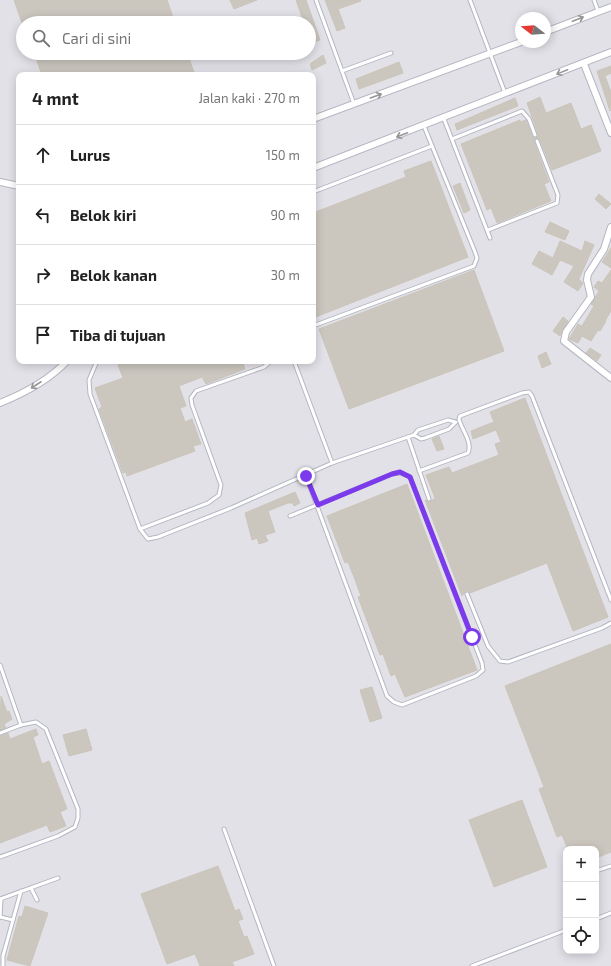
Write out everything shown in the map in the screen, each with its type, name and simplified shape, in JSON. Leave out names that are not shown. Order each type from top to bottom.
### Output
[{"type":"street","points":[[551,30],[611,7]]},
{"type":"street","points":[[316,118],[515,44]]},
{"type":"street","points":[[316,167],[584,64],[611,52]]},
{"type":"street","points":[[584,64],[611,133]]},
{"type":"street","points":[[0,182],[16,185]]},
{"type":"street","points":[[611,227],[604,249],[588,274],[587,280],[591,292],[590,300],[566,332],[564,338],[564,341],[569,347],[609,376],[611,368]]},
{"type":"street","points":[[0,402],[22,394],[56,373],[64,364]]},
{"type":"lane","points":[[316,0],[354,104]]},
{"type":"lane","points":[[470,0],[506,94]]},
{"type":"lane","points":[[594,0],[598,11]]},
{"type":"lane","points":[[342,71],[391,53]]},
{"type":"lane","points":[[452,139],[522,111],[529,119],[535,135]]},
{"type":"lane","points":[[444,118],[490,238]]},
{"type":"lane","points":[[316,325],[474,266],[477,258],[475,252],[424,126]]},
{"type":"lane","points":[[488,230],[557,203],[558,194],[537,141]]},
{"type":"lane","points":[[316,191],[432,146]]},
{"type":"lane","points":[[96,364],[89,380],[90,394],[140,529],[148,539],[158,537],[306,476],[332,463],[414,435],[418,430],[448,420],[455,422],[459,421]]},
{"type":"lane","points":[[140,529],[208,503],[220,495],[221,485],[192,405],[191,398],[196,392],[264,368],[268,364]]},
{"type":"lane","points":[[295,364],[332,463]]},
{"type":"lane","points":[[419,471],[468,453],[469,446],[459,421],[460,416],[522,392],[529,392],[532,396],[611,600]]},
{"type":"lane","points":[[414,435],[421,439],[425,438],[449,429],[455,422]]},
{"type":"lane","points":[[408,437],[429,499]]},
{"type":"lane","points":[[290,516],[318,505],[392,474],[400,472],[410,477],[482,662],[483,670],[476,676],[402,705],[394,702],[387,696],[318,505],[306,476]]},
{"type":"lane","points":[[467,594],[488,646],[494,656],[500,661],[508,662],[602,628],[611,623]]},
{"type":"lane","points":[[0,664],[21,725]]},
{"type":"lane","points":[[0,733],[21,725],[36,722],[46,729],[78,810],[78,818],[75,827],[58,836],[0,857]]},
{"type":"lane","points":[[224,829],[274,966]]},
{"type":"lane","points":[[599,870],[611,866]]},
{"type":"lane","points":[[14,920],[0,917],[0,899],[58,878]]},
{"type":"lane","points":[[31,888],[37,900]]},
{"type":"lane","points":[[3,966],[3,956],[21,891]]},
{"type":"lane","points":[[598,918],[611,913]]},
{"type":"lane","points":[[472,966],[563,931]]},
{"type":"shaded area","points":[[0,0],[611,0],[611,966],[0,966]]},
{"type":"building","points":[[14,0],[167,0],[173,16],[20,16]]},
{"type":"building","points":[[230,0],[257,0],[234,9]]},
{"type":"building","points":[[296,0],[306,0],[312,16],[302,16]]},
{"type":"building","points":[[325,0],[361,1],[338,9],[345,28],[337,31]]},
{"type":"building","points":[[316,29],[320,40],[316,41]]},
{"type":"building","points":[[323,55],[326,63],[312,70],[310,64]]},
{"type":"building","points":[[37,60],[190,60],[194,72],[41,72]]},
{"type":"building","points":[[399,62],[403,73],[359,89],[356,79]]},
{"type":"building","points":[[611,66],[611,73],[605,76],[611,92],[610,111],[597,71]]},
{"type":"building","points":[[540,97],[546,113],[571,103],[581,129],[591,125],[601,151],[552,170],[540,140],[536,138],[538,134],[527,103]]},
{"type":"building","points":[[515,98],[518,106],[457,130],[455,124]]},
{"type":"building","points":[[520,120],[520,122],[526,120],[532,136],[536,138],[534,142],[549,182],[544,184],[551,201],[497,223],[491,208],[487,210],[461,144]]},
{"type":"building","points":[[431,161],[468,257],[316,317],[316,212],[406,177],[404,171]]},
{"type":"building","points":[[460,183],[470,210],[464,213],[453,186]]},
{"type":"building","points":[[599,194],[611,204],[606,209],[595,199]]},
{"type":"building","points":[[550,222],[569,231],[565,240],[545,232]]},
{"type":"building","points":[[560,241],[582,251],[585,241],[594,245],[579,279],[583,283],[578,291],[564,282],[574,266],[560,260],[552,275],[532,264],[539,251],[553,258]]},
{"type":"building","points":[[611,248],[611,268],[602,262]]},
{"type":"building","points":[[474,270],[504,351],[349,409],[319,329]]},
{"type":"building","points":[[611,270],[611,311],[600,331],[598,330],[591,341],[582,336],[578,343],[569,339],[578,324],[582,326],[594,306],[591,304],[599,291],[594,287],[598,281],[602,283]]},
{"type":"building","points":[[563,317],[568,321],[560,336],[553,331]]},
{"type":"building","points":[[590,348],[601,355],[597,361],[586,353]]},
{"type":"building","points":[[546,352],[551,364],[542,368],[538,356]]},
{"type":"building","points":[[243,364],[245,369],[206,384],[202,377],[179,386],[186,406],[180,408],[185,422],[192,419],[201,444],[193,446],[195,451],[127,476],[126,472],[123,473],[99,409],[102,407],[95,388],[123,378],[118,365]]},
{"type":"building","points":[[525,398],[608,617],[573,631],[547,563],[470,593],[466,591],[462,596],[425,500],[430,502],[435,498],[426,475],[449,467],[452,473],[499,455],[495,444],[501,442],[496,430],[473,439],[471,431],[494,422],[490,412]]},
{"type":"building","points":[[439,436],[444,449],[437,451],[432,439]]},
{"type":"building","points":[[407,484],[477,670],[405,697],[395,674],[391,676],[383,654],[380,655],[358,597],[361,596],[354,577],[348,562],[345,563],[327,516]]},
{"type":"building","points":[[295,492],[300,503],[294,506],[293,503],[288,503],[268,511],[275,532],[265,535],[268,541],[259,544],[257,538],[252,540],[245,513]]},
{"type":"building","points":[[611,644],[611,852],[599,857],[599,846],[567,846],[562,835],[557,837],[539,789],[544,787],[505,686]]},
{"type":"building","points":[[372,687],[382,718],[370,722],[360,690]]},
{"type":"building","points":[[1,696],[7,712],[9,711],[12,719],[4,724],[6,728],[0,730]]},
{"type":"building","points":[[36,729],[38,735],[33,737],[42,764],[49,761],[67,809],[60,812],[66,826],[50,832],[47,825],[0,843],[0,736],[8,733],[10,739]]},
{"type":"building","points":[[86,729],[92,750],[69,756],[63,735]]},
{"type":"building","points":[[522,800],[547,867],[494,887],[469,820]]},
{"type":"building","points":[[218,866],[235,911],[239,909],[243,919],[238,921],[244,937],[247,936],[254,954],[232,962],[234,966],[200,966],[195,954],[167,964],[141,894]]},
{"type":"building","points":[[25,906],[48,913],[30,966],[7,960],[19,916],[22,917]]},
{"type":"route","points":[[306,476],[318,505],[392,474],[400,472],[410,477],[414,483],[472,637]]}]
